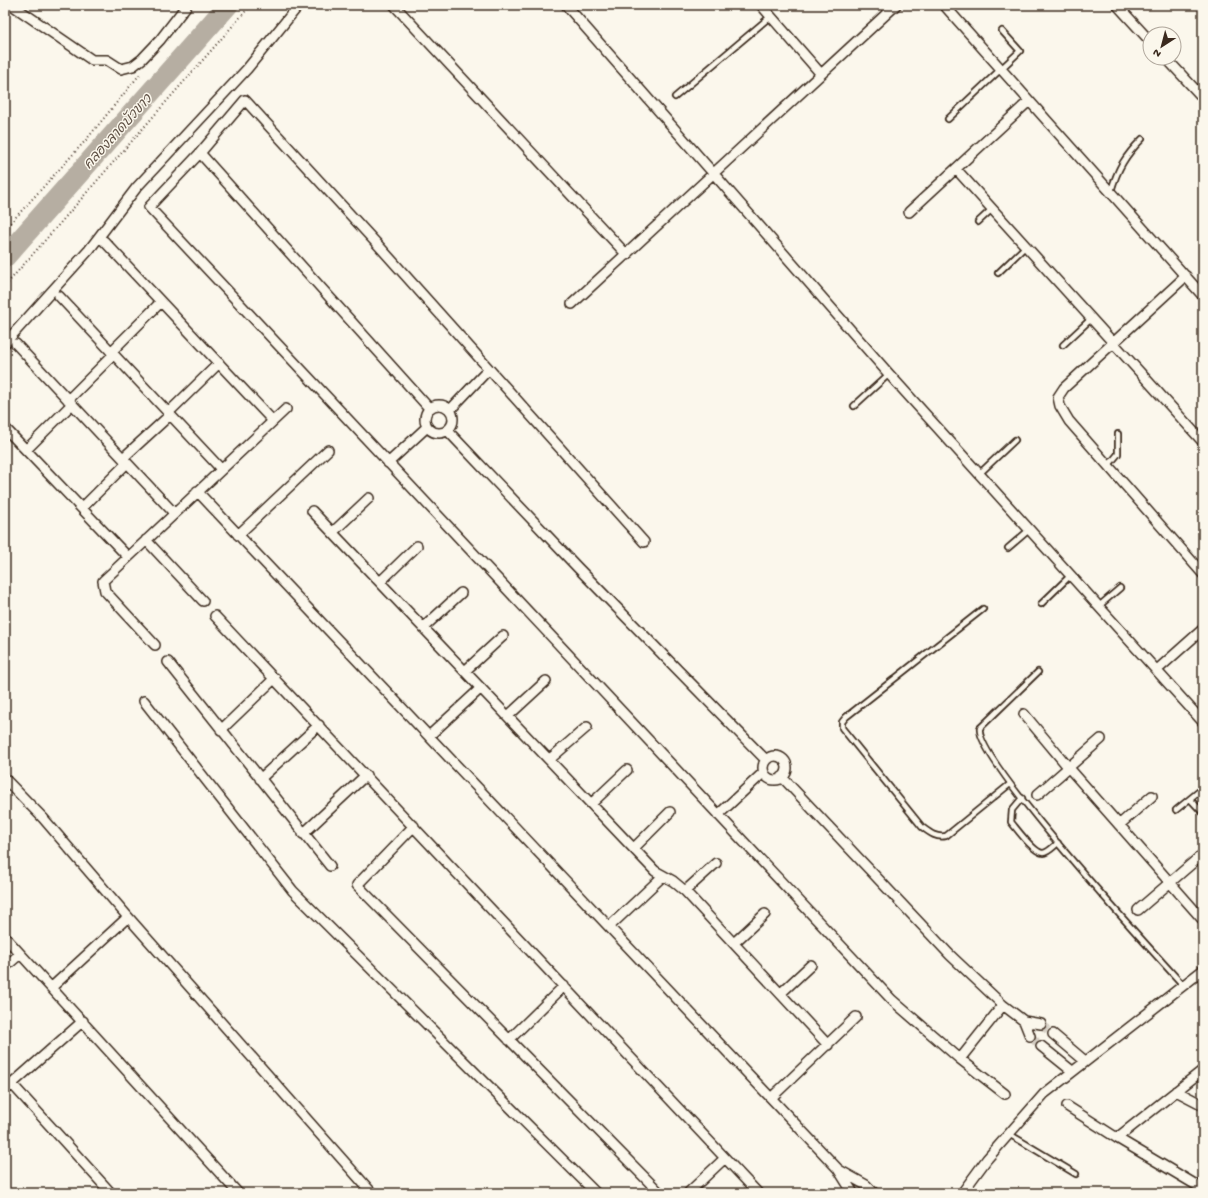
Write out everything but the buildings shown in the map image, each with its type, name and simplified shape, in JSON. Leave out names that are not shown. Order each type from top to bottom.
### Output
[{"type":"street","points":[[12,5],[92,60],[107,60],[120,69],[127,69],[142,59],[187,5]]},
{"type":"street","points":[[5,343],[89,250],[136,187],[247,69],[299,5]]},
{"type":"street","points":[[394,5],[627,255]]},
{"type":"street","points":[[566,5],[889,374],[1203,722]]},
{"type":"street","points":[[761,5],[821,74]]},
{"type":"street","points":[[572,304],[627,255],[896,5]]},
{"type":"street","points":[[944,5],[1203,296]]},
{"type":"street","points":[[1117,5],[1142,32]]},
{"type":"street","points":[[1174,66],[1202,94]]},
{"type":"street","points":[[644,542],[378,246],[244,100],[200,153],[149,207],[892,1000],[960,1059],[1005,1094]]},
{"type":"street","points":[[909,212],[1029,101]]},
{"type":"street","points":[[200,153],[429,408]]},
{"type":"street","points":[[956,169],[1203,442]]},
{"type":"street","points":[[104,241],[273,421]]},
{"type":"street","points":[[1186,276],[1064,388],[1058,397],[1060,406],[1069,421],[1203,574]]},
{"type":"street","points":[[59,296],[221,469]]},
{"type":"street","points":[[26,450],[161,302]]},
{"type":"street","points":[[16,344],[174,513]]},
{"type":"street","points":[[82,508],[169,414],[219,363]]},
{"type":"street","points":[[450,410],[488,370]]},
{"type":"street","points":[[438,404],[447,406],[454,418],[451,427],[438,433],[427,427],[425,417],[429,408],[438,404]]},
{"type":"street","points":[[155,645],[105,591],[103,581],[197,491],[286,409]]},
{"type":"street","points":[[388,463],[427,427]]},
{"type":"street","points":[[5,428],[128,557]]},
{"type":"street","points":[[447,430],[578,568],[766,760]]},
{"type":"street","points":[[238,534],[328,450]]},
{"type":"street","points":[[197,491],[772,1098],[838,1169],[853,1193]]},
{"type":"street","points":[[333,532],[369,498]]},
{"type":"street","points":[[312,512],[333,532],[655,870],[673,881],[685,891],[828,1045]]},
{"type":"street","points":[[146,540],[203,601]]},
{"type":"street","points":[[380,582],[417,546]]},
{"type":"street","points":[[423,628],[461,593]]},
{"type":"street","points":[[215,616],[758,1193]]},
{"type":"street","points":[[1157,670],[1203,629]]},
{"type":"street","points":[[464,671],[503,636]]},
{"type":"street","points":[[168,662],[303,834],[330,866]]},
{"type":"street","points":[[222,730],[274,678]]},
{"type":"street","points":[[508,716],[546,681]]},
{"type":"street","points":[[429,736],[481,688]]},
{"type":"street","points":[[144,701],[293,890],[596,1193]]},
{"type":"street","points":[[1024,714],[1069,768],[1203,920]]},
{"type":"street","points":[[260,779],[319,725]]},
{"type":"street","points":[[550,759],[587,727]]},
{"type":"street","points":[[1037,795],[1101,739]]},
{"type":"street","points":[[777,756],[786,764],[787,770],[782,777],[773,780],[767,777],[764,772],[763,766],[766,760],[771,757],[777,756]]},
{"type":"street","points":[[591,804],[627,770]]},
{"type":"street","points":[[718,815],[764,772]]},
{"type":"street","points":[[303,834],[366,775]]},
{"type":"street","points":[[782,777],[950,955],[1003,1005],[1024,1021],[1041,1024]]},
{"type":"street","points":[[5,779],[43,818],[372,1193]]},
{"type":"street","points":[[1119,825],[1152,796]]},
{"type":"street","points":[[634,848],[670,812]]},
{"type":"street","points":[[414,826],[357,885],[660,1193]]},
{"type":"street","points":[[1138,910],[1203,854]]},
{"type":"street","points":[[685,891],[716,863]]},
{"type":"street","points":[[610,926],[663,876]]},
{"type":"street","points":[[734,943],[765,914]]},
{"type":"street","points":[[52,987],[128,916]]},
{"type":"street","points":[[5,937],[238,1193]]},
{"type":"street","points":[[5,967],[20,954]]},
{"type":"street","points":[[781,993],[811,965]]},
{"type":"street","points":[[962,1193],[987,1159],[1044,1094],[1084,1061],[1203,970]]},
{"type":"street","points":[[509,1040],[564,986]]},
{"type":"street","points":[[960,1059],[1003,1005]]},
{"type":"street","points":[[772,1098],[856,1017]]},
{"type":"street","points":[[1024,1021],[1030,1036]]},
{"type":"street","points":[[83,1022],[8,1087],[111,1193]]},
{"type":"street","points":[[1053,1034],[1084,1061]]},
{"type":"street","points":[[1041,1046],[1072,1071]]},
{"type":"street","points":[[1116,1138],[1203,1070]]},
{"type":"street","points":[[1176,1091],[1203,1105]]},
{"type":"street","points":[[1067,1106],[1116,1138],[1203,1189]]},
{"type":"street","points":[[688,1193],[725,1158]]},
{"type":"street","points":[[838,1169],[866,1185],[874,1193]]},
{"type":"lane","points":[[676,98],[771,16]]},
{"type":"lane","points":[[948,119],[1020,51],[1002,31]]},
{"type":"lane","points":[[1111,191],[1118,168],[1127,155],[1142,139]]},
{"type":"lane","points":[[978,222],[992,209]]},
{"type":"lane","points":[[998,273],[1026,246]]},
{"type":"lane","points":[[1063,345],[1092,318]]},
{"type":"lane","points":[[854,406],[889,374]]},
{"type":"lane","points":[[1108,466],[1118,454],[1118,434]]},
{"type":"lane","points":[[979,474],[1015,440]]},
{"type":"lane","points":[[1008,548],[1029,530]]},
{"type":"lane","points":[[1041,604],[1071,575]]},
{"type":"lane","points":[[1099,606],[1120,588]]},
{"type":"lane","points":[[982,609],[846,717],[842,722],[842,728],[922,827],[932,835],[940,838],[946,836],[1010,784]]},
{"type":"lane","points":[[1038,672],[984,723],[979,733],[985,746],[1010,784],[1058,843],[1184,986]]},
{"type":"lane","points":[[1176,810],[1203,788]]},
{"type":"lane","points":[[1022,798],[1012,810],[1012,822],[1036,851],[1042,854],[1058,843]]},
{"type":"lane","points":[[1190,799],[1203,813]]},
{"type":"lane","points":[[1009,1134],[1076,1174]]},
{"type":"path","points":[[5,286],[251,5]]},
{"type":"path","points":[[5,229],[86,140],[142,72]]},
{"type":"waterway","name":"คลองลาดบัวขาว","points":[[5,257],[228,5]]},
{"type":"tunnel","points":[[1041,1024],[1053,1034]]},
{"type":"tunnel","points":[[1030,1036],[1041,1046]]}]
